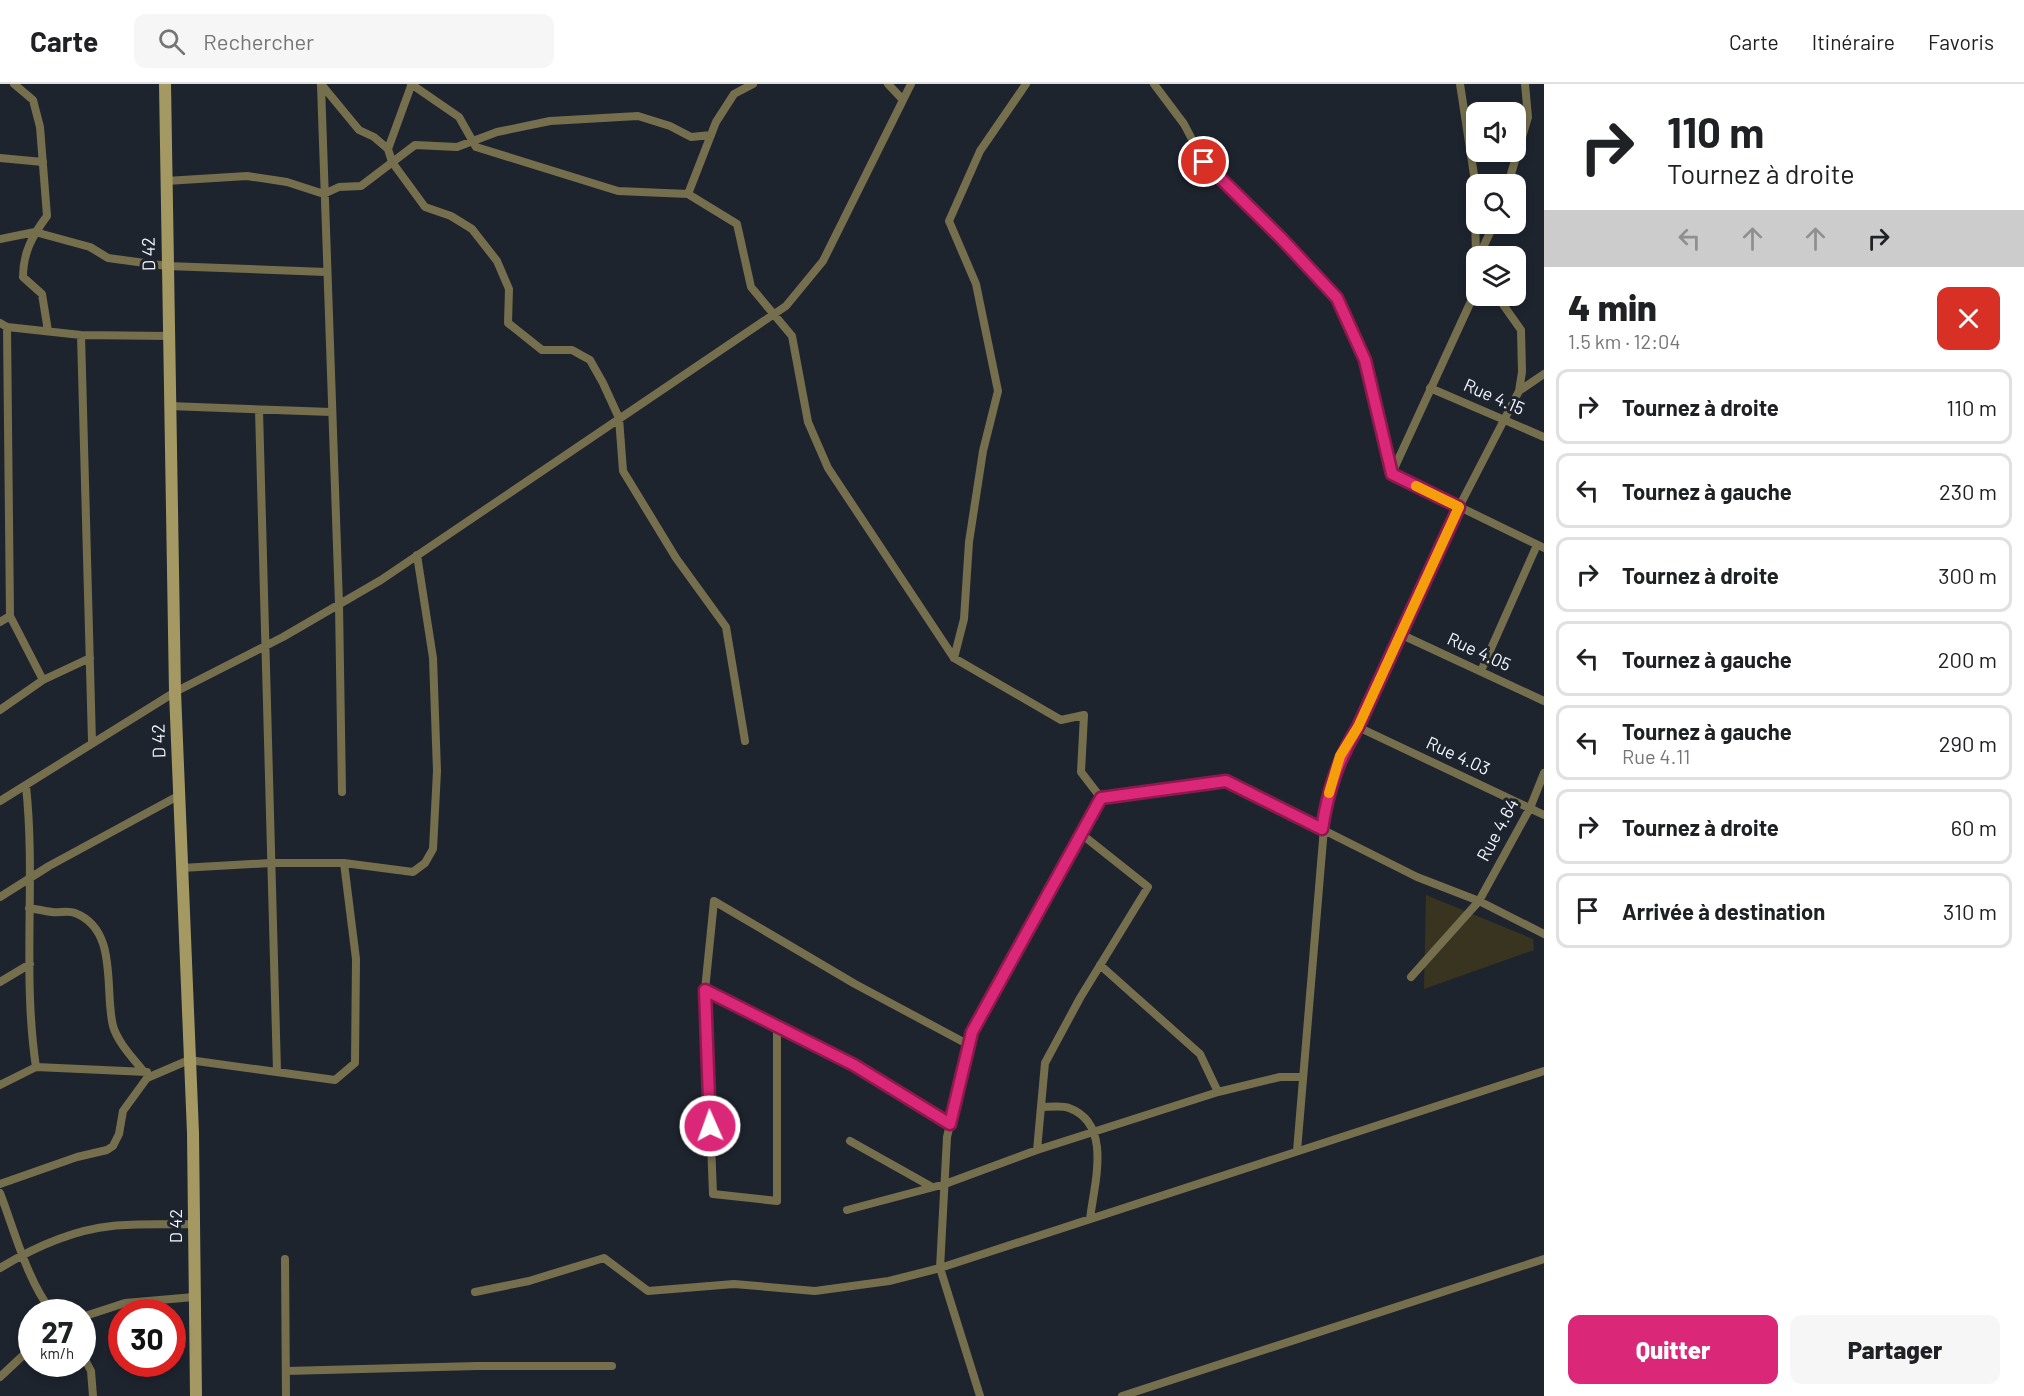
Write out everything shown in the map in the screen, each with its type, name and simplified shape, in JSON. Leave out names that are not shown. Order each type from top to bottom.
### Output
[{"type":"street","points":[[14,84],[33,100],[40,127],[47,216],[35,232],[23,257],[23,278],[42,294],[48,331]]},
{"type":"street","name":"D 42","points":[[165,84],[175,692],[195,1224],[196,1396]]},
{"type":"street","points":[[321,84],[359,130],[375,137],[388,149],[392,162],[425,207],[451,216],[472,229],[497,261],[509,289],[508,323],[542,350],[572,350],[590,360],[619,418],[623,471],[676,558],[726,627],[745,741]]},
{"type":"street","points":[[321,84],[339,604],[342,792]]},
{"type":"street","points":[[688,194],[711,135],[734,94],[753,84]]},
{"type":"street","points":[[888,84],[903,100]]},
{"type":"street","points":[[0,801],[175,692],[265,646],[339,604],[417,555],[774,314],[799,293],[823,261],[911,84]]},
{"type":"street","points":[[954,658],[964,619],[969,542],[983,451],[998,391],[976,284],[949,221],[980,151],[996,124],[1026,84]]},
{"type":"street","points":[[1154,84],[1184,124],[1204,162],[1280,237],[1337,298],[1365,360],[1392,474]]},
{"type":"street","points":[[1460,84],[1474,175],[1478,246]]},
{"type":"street","points":[[1511,174],[1528,117],[1525,84]]},
{"type":"street","points":[[388,149],[411,85],[459,117],[476,147],[618,191],[688,194],[737,224],[751,287],[792,336],[808,422],[828,468],[954,658],[1061,720],[1084,715],[1081,772],[1101,798]]},
{"type":"street","points":[[166,181],[247,176],[287,182],[324,194],[339,187],[361,186],[415,145],[458,147],[497,132],[550,121],[638,116],[670,126],[691,137],[711,135]]},
{"type":"street","points":[[0,158],[44,162]]},
{"type":"street","points":[[0,239],[35,232],[90,247],[108,258],[167,266],[326,272]]},
{"type":"street","points":[[1392,474],[1469,306]]},
{"type":"street","points":[[1297,1151],[1322,829],[1326,804],[1340,756],[1358,727],[1459,507],[1519,391],[1522,372],[1521,330],[1504,306]]},
{"type":"street","points":[[43,680],[10,616],[4,451],[3,325],[81,335],[168,336]]},
{"type":"street","points":[[81,335],[92,742]]},
{"type":"street","points":[[1519,391],[1544,374]]},
{"type":"street","name":"Rue 4.15","points":[[1430,387],[1544,437]]},
{"type":"street","points":[[169,406],[331,412]]},
{"type":"street","points":[[259,410],[277,1071]]},
{"type":"street","points":[[1392,474],[1541,546],[1481,671]]},
{"type":"street","points":[[181,868],[271,863],[344,863],[413,872],[425,863],[433,849],[437,771],[434,658],[417,555]]},
{"type":"street","points":[[0,622],[10,616]]},
{"type":"street","name":"Rue 4.05","points":[[1400,634],[1544,700]]},
{"type":"street","points":[[0,710],[43,680],[90,658]]},
{"type":"street","name":"Rue 4.03","points":[[1358,727],[1544,815]]},
{"type":"street","name":"Rue 4.64","points":[[1411,977],[1479,901],[1530,808],[1544,773]]},
{"type":"street","points":[[1101,798],[1226,781],[1417,877],[1479,901],[1544,934]]},
{"type":"street","points":[[26,786],[30,828],[31,1030],[36,1067]]},
{"type":"street","points":[[0,897],[29,878],[178,796]]},
{"type":"street","points":[[981,1396],[940,1268],[950,1124],[972,1032],[1101,798]]},
{"type":"street","points":[[1037,1150],[1045,1063],[1100,965],[1148,887],[1080,833]]},
{"type":"street","points":[[0,1184],[113,1146],[119,1134],[123,1111],[147,1078],[189,1060],[334,1080],[355,1063],[356,959],[344,863]]},
{"type":"street","points":[[777,1026],[777,1201],[713,1194],[705,990],[714,901],[855,984],[969,1045]]},
{"type":"street","points":[[29,908],[53,913],[72,912],[86,919],[100,936],[107,962],[113,1027],[121,1043],[144,1072]]},
{"type":"street","points":[[0,982],[30,964]]},
{"type":"street","points":[[1100,965],[1200,1054],[1218,1092]]},
{"type":"street","points":[[705,990],[854,1065],[950,1124]]},
{"type":"street","points":[[0,1085],[36,1067],[157,1072]]},
{"type":"street","points":[[475,1292],[530,1281],[604,1258],[648,1291],[734,1284],[815,1291],[889,1281],[940,1268],[1544,1071]]},
{"type":"street","points":[[847,1210],[945,1184],[1037,1150],[1218,1092],[1280,1077],[1303,1077]]},
{"type":"street","points":[[1041,1107],[1068,1107],[1087,1119],[1095,1131],[1097,1153],[1090,1219]]},
{"type":"street","points":[[850,1141],[932,1187]]},
{"type":"street","points":[[0,1193],[42,1299]]},
{"type":"street","points":[[0,1268],[24,1254],[71,1236],[111,1226],[195,1224]]},
{"type":"street","points":[[285,1259],[286,1396]]},
{"type":"street","points":[[1122,1396],[1544,1259]]},
{"type":"street","points":[[96,1312],[125,1303],[194,1297]]},
{"type":"street","points":[[0,1377],[18,1360]]},
{"type":"street","points":[[286,1371],[477,1366],[612,1366]]},
{"type":"street","points":[[83,1396],[92,1393],[91,1377]]},
{"type":"shaded area","points":[[1426,895],[1533,939],[1534,950],[1424,989]]},
{"type":"slow traffic","points":[[1329,793],[1340,756],[1358,727],[1459,507],[1416,486]]},
{"type":"route","points":[[710,1126],[705,990],[854,1065],[950,1124],[972,1032],[1070,850],[1101,798],[1226,781],[1322,829],[1326,804],[1340,756],[1358,727],[1459,507],[1392,474],[1365,360],[1337,298],[1280,237],[1204,162]]}]
